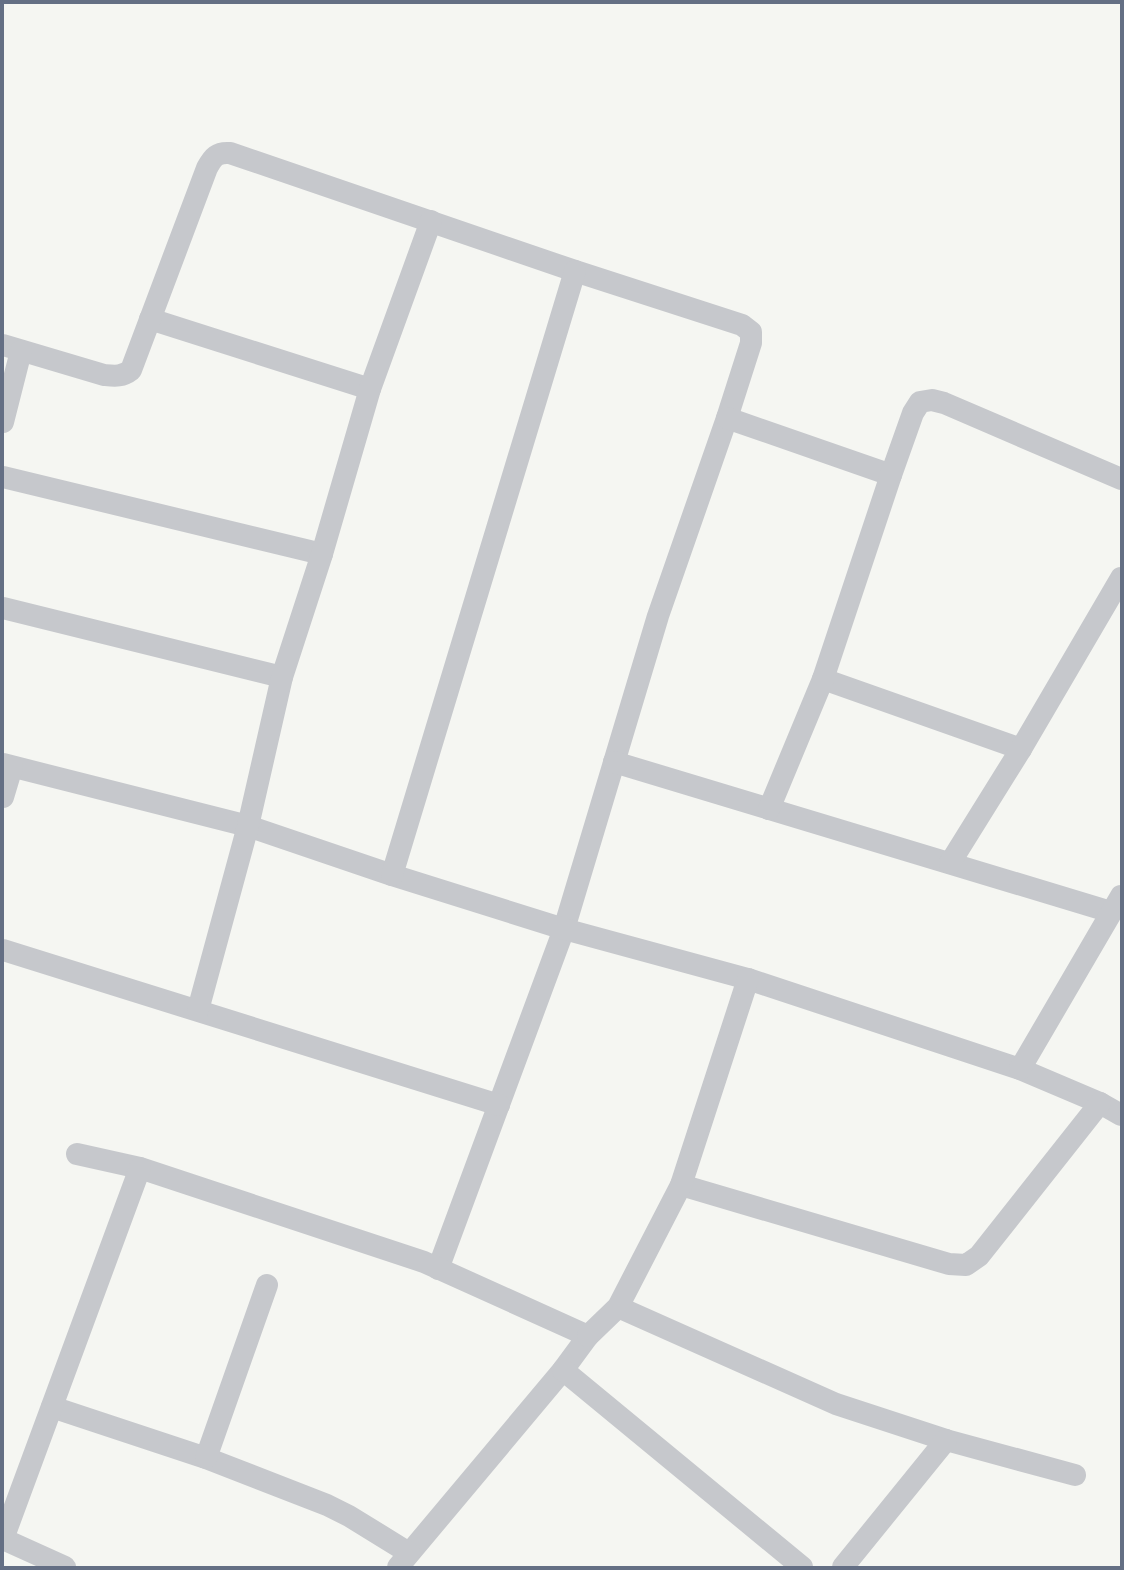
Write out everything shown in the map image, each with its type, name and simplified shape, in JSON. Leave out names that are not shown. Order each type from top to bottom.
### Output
[{"type":"street","points":[[3,422],[12,348],[104,375],[118,376],[126,374],[131,370],[207,168],[211,160],[222,152],[230,153],[575,271],[742,325],[751,332],[751,343],[727,418],[658,616],[564,929],[438,1269]]},
{"type":"street","points":[[198,1010],[248,826],[282,677],[322,554],[370,389],[431,221]]},
{"type":"street","points":[[392,875],[575,271]]},
{"type":"street","points":[[150,319],[370,389]]},
{"type":"street","points":[[770,809],[823,679],[891,475],[916,407],[920,402],[932,400],[944,403],[1121,479]]},
{"type":"street","points":[[727,418],[891,475]]},
{"type":"street","points":[[3,477],[322,554]]},
{"type":"street","points":[[950,863],[1021,749],[1121,578]]},
{"type":"street","points":[[3,608],[282,677]]},
{"type":"street","points":[[823,679],[1021,749]]},
{"type":"street","points":[[614,762],[950,863],[1116,904],[1020,1069]]},
{"type":"street","points":[[3,797],[7,766],[248,826],[392,875],[564,929],[748,979],[1020,1069],[1100,1103],[1121,1115]]},
{"type":"street","points":[[3,950],[499,1105]]},
{"type":"street","points":[[52,1407],[206,1458],[327,1505],[349,1516],[404,1560],[563,1370],[588,1336],[618,1307],[681,1185],[748,979]]},
{"type":"street","points":[[681,1185],[949,1264],[966,1265],[979,1256],[1100,1103]]},
{"type":"street","points":[[77,1154],[140,1168],[424,1262],[588,1336]]},
{"type":"street","points":[[65,1567],[3,1539],[140,1168]]},
{"type":"street","points":[[206,1458],[267,1285]]},
{"type":"street","points":[[618,1307],[836,1404],[946,1440],[1075,1475]]},
{"type":"street","points":[[563,1370],[802,1567]]},
{"type":"street","points":[[843,1567],[946,1440]]}]
